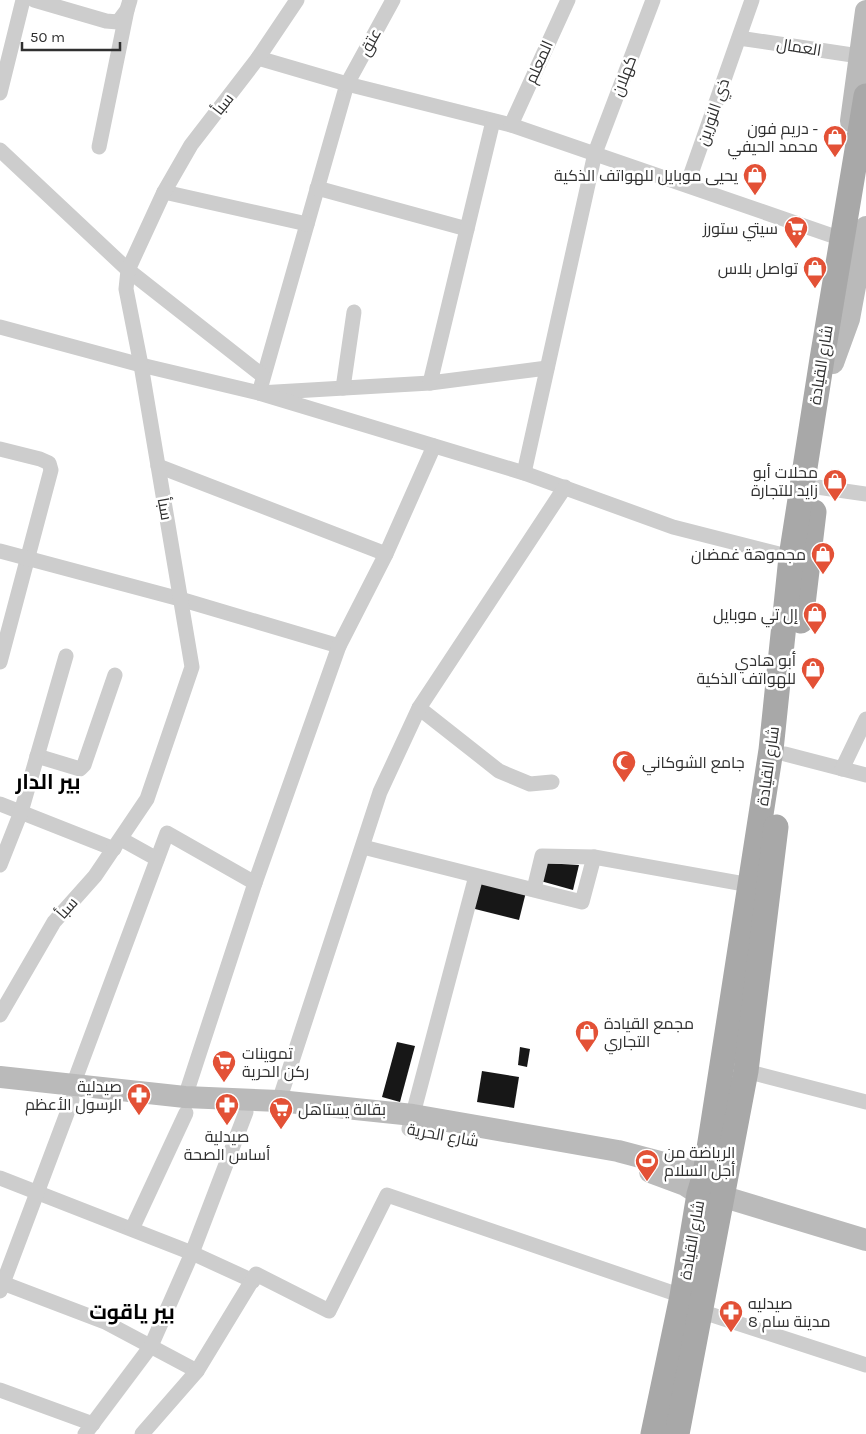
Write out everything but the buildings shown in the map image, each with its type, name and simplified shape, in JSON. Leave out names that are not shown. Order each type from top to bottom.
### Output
[{"type":"main road","name":"شارع القيادة","points":[[712,1187],[746,1071],[817,487],[827,361],[865,104]]},
{"type":"main road","name":"شارع القيادة","points":[[677,1434],[691,1304],[712,1187],[750,885],[771,750],[791,557],[866,154]]},
{"type":"main road","name":"شارع القيادة","points":[[653,1434],[691,1304]]},
{"type":"street","points":[[0,93],[23,0]]},
{"type":"street","points":[[34,0],[106,21],[125,11]]},
{"type":"street","name":"سبأ","points":[[0,1015],[54,922],[96,876],[147,799],[192,667],[142,365],[126,289],[128,270],[164,192],[191,145],[258,58],[297,0]]},
{"type":"street","name":"عتق","points":[[259,393],[347,84],[393,0]]},
{"type":"street","name":"المعلم","points":[[511,125],[568,0]]},
{"type":"street","name":"كهلان","points":[[524,473],[595,153],[653,0]]},
{"type":"street","name":"ذي النورين","points":[[687,185],[752,0]]},
{"type":"street","points":[[99,147],[125,11]]},
{"type":"street","points":[[827,361],[821,316],[836,237],[866,11]]},
{"type":"street","name":"العمال","points":[[739,38],[859,56]]},
{"type":"street","points":[[258,58],[347,84],[511,125],[836,237]]},
{"type":"street","points":[[430,383],[493,120]]},
{"type":"street","points":[[0,150],[128,270],[263,376]]},
{"type":"street","points":[[317,188],[467,229]]},
{"type":"street","points":[[164,192],[307,224]]},
{"type":"street","points":[[827,361],[849,319],[859,305],[866,227]]},
{"type":"street","points":[[343,388],[354,312]]},
{"type":"street","points":[[0,327],[142,365],[259,393],[524,473],[672,527],[791,557]]},
{"type":"street","points":[[259,393],[430,383],[547,368]]},
{"type":"street","points":[[132,1229],[185,1105],[255,883],[339,646],[386,554],[434,446]]},
{"type":"street","points":[[0,448],[40,459],[49,463],[51,470],[26,558],[0,662]]},
{"type":"street","points":[[158,466],[386,554]]},
{"type":"street","points":[[817,487],[866,494]]},
{"type":"street","points":[[279,1101],[380,792],[419,708],[565,488]]},
{"type":"street","points":[[0,551],[180,599],[339,646]]},
{"type":"street","points":[[0,865],[21,812],[66,656]]},
{"type":"street","points":[[37,756],[80,769],[84,765],[115,675]]},
{"type":"street","points":[[419,708],[499,771],[530,784],[552,782]]},
{"type":"street","points":[[842,769],[866,719]]},
{"type":"street","points":[[785,754],[866,775]]},
{"type":"street","points":[[0,804],[157,859]]},
{"type":"street","points":[[197,1371],[105,1322],[1,1285],[38,1192],[72,1092],[166,833],[255,883]]},
{"type":"street","points":[[363,847],[582,902],[594,857]]},
{"type":"street","points":[[534,890],[542,856],[594,857],[750,885]]},
{"type":"street","points":[[411,1122],[476,876]]},
{"type":"street","points":[[746,1071],[866,1102]]},
{"type":"street","points":[[0,1077],[72,1092]]},
{"type":"street","name":"شارع الحرية","points":[[0,1093],[72,1092],[246,1112],[411,1122]]},
{"type":"street","points":[[185,1105],[279,1101],[411,1122],[618,1151],[712,1187],[866,1240]]},
{"type":"street","points":[[0,1390],[89,1429],[150,1346],[192,1253],[246,1112]]},
{"type":"street","points":[[0,1178],[192,1253],[252,1281]]},
{"type":"street","points":[[712,1187],[866,1228]]},
{"type":"street","points":[[142,1434],[197,1371],[256,1274],[329,1311],[387,1196],[866,1365]]},
{"type":"place","name":"دريم فون - محمد الحيفي","points":[[835,158]]},
{"type":"place","name":"يحيى موبايل للهواتف الذكية","points":[[755,196]]},
{"type":"place","name":"سيتي ستورز","points":[[796,249]]},
{"type":"place","name":"تواصل بلاس","points":[[815,289]]},
{"type":"place","name":"محلات أبو زايد للتجارة","points":[[835,502]]},
{"type":"place","name":"مجموهة غمضان","points":[[823,575]]},
{"type":"place","name":"إل تي موبايل","points":[[815,635]]},
{"type":"place","name":"أبو هادي للهواتف الذكية","points":[[813,690]]},
{"type":"place","name":"جامع الشوكاني","points":[[624,783]]},
{"type":"place","name":"مجمع القيادة التجاري","points":[[587,1053]]},
{"type":"place","name":"تموينات ركن الحرية","points":[[224,1083]]},
{"type":"place","name":"صيدلية الرسول الأعظم","points":[[139,1116]]},
{"type":"place","name":"صيدلية أساس الصحة","points":[[227,1126]]},
{"type":"place","name":"بقالة يستاهل","points":[[281,1130]]},
{"type":"place","name":"الرياضة من أجل السلام","points":[[647,1182]]},
{"type":"place","name":"صيدليه مدينة سام 8","points":[[731,1333]]},
{"type":"district","name":"بير الدار","points":[[48,782]]},
{"type":"district","name":"بير ياقوت","points":[[132,1312]]}]
